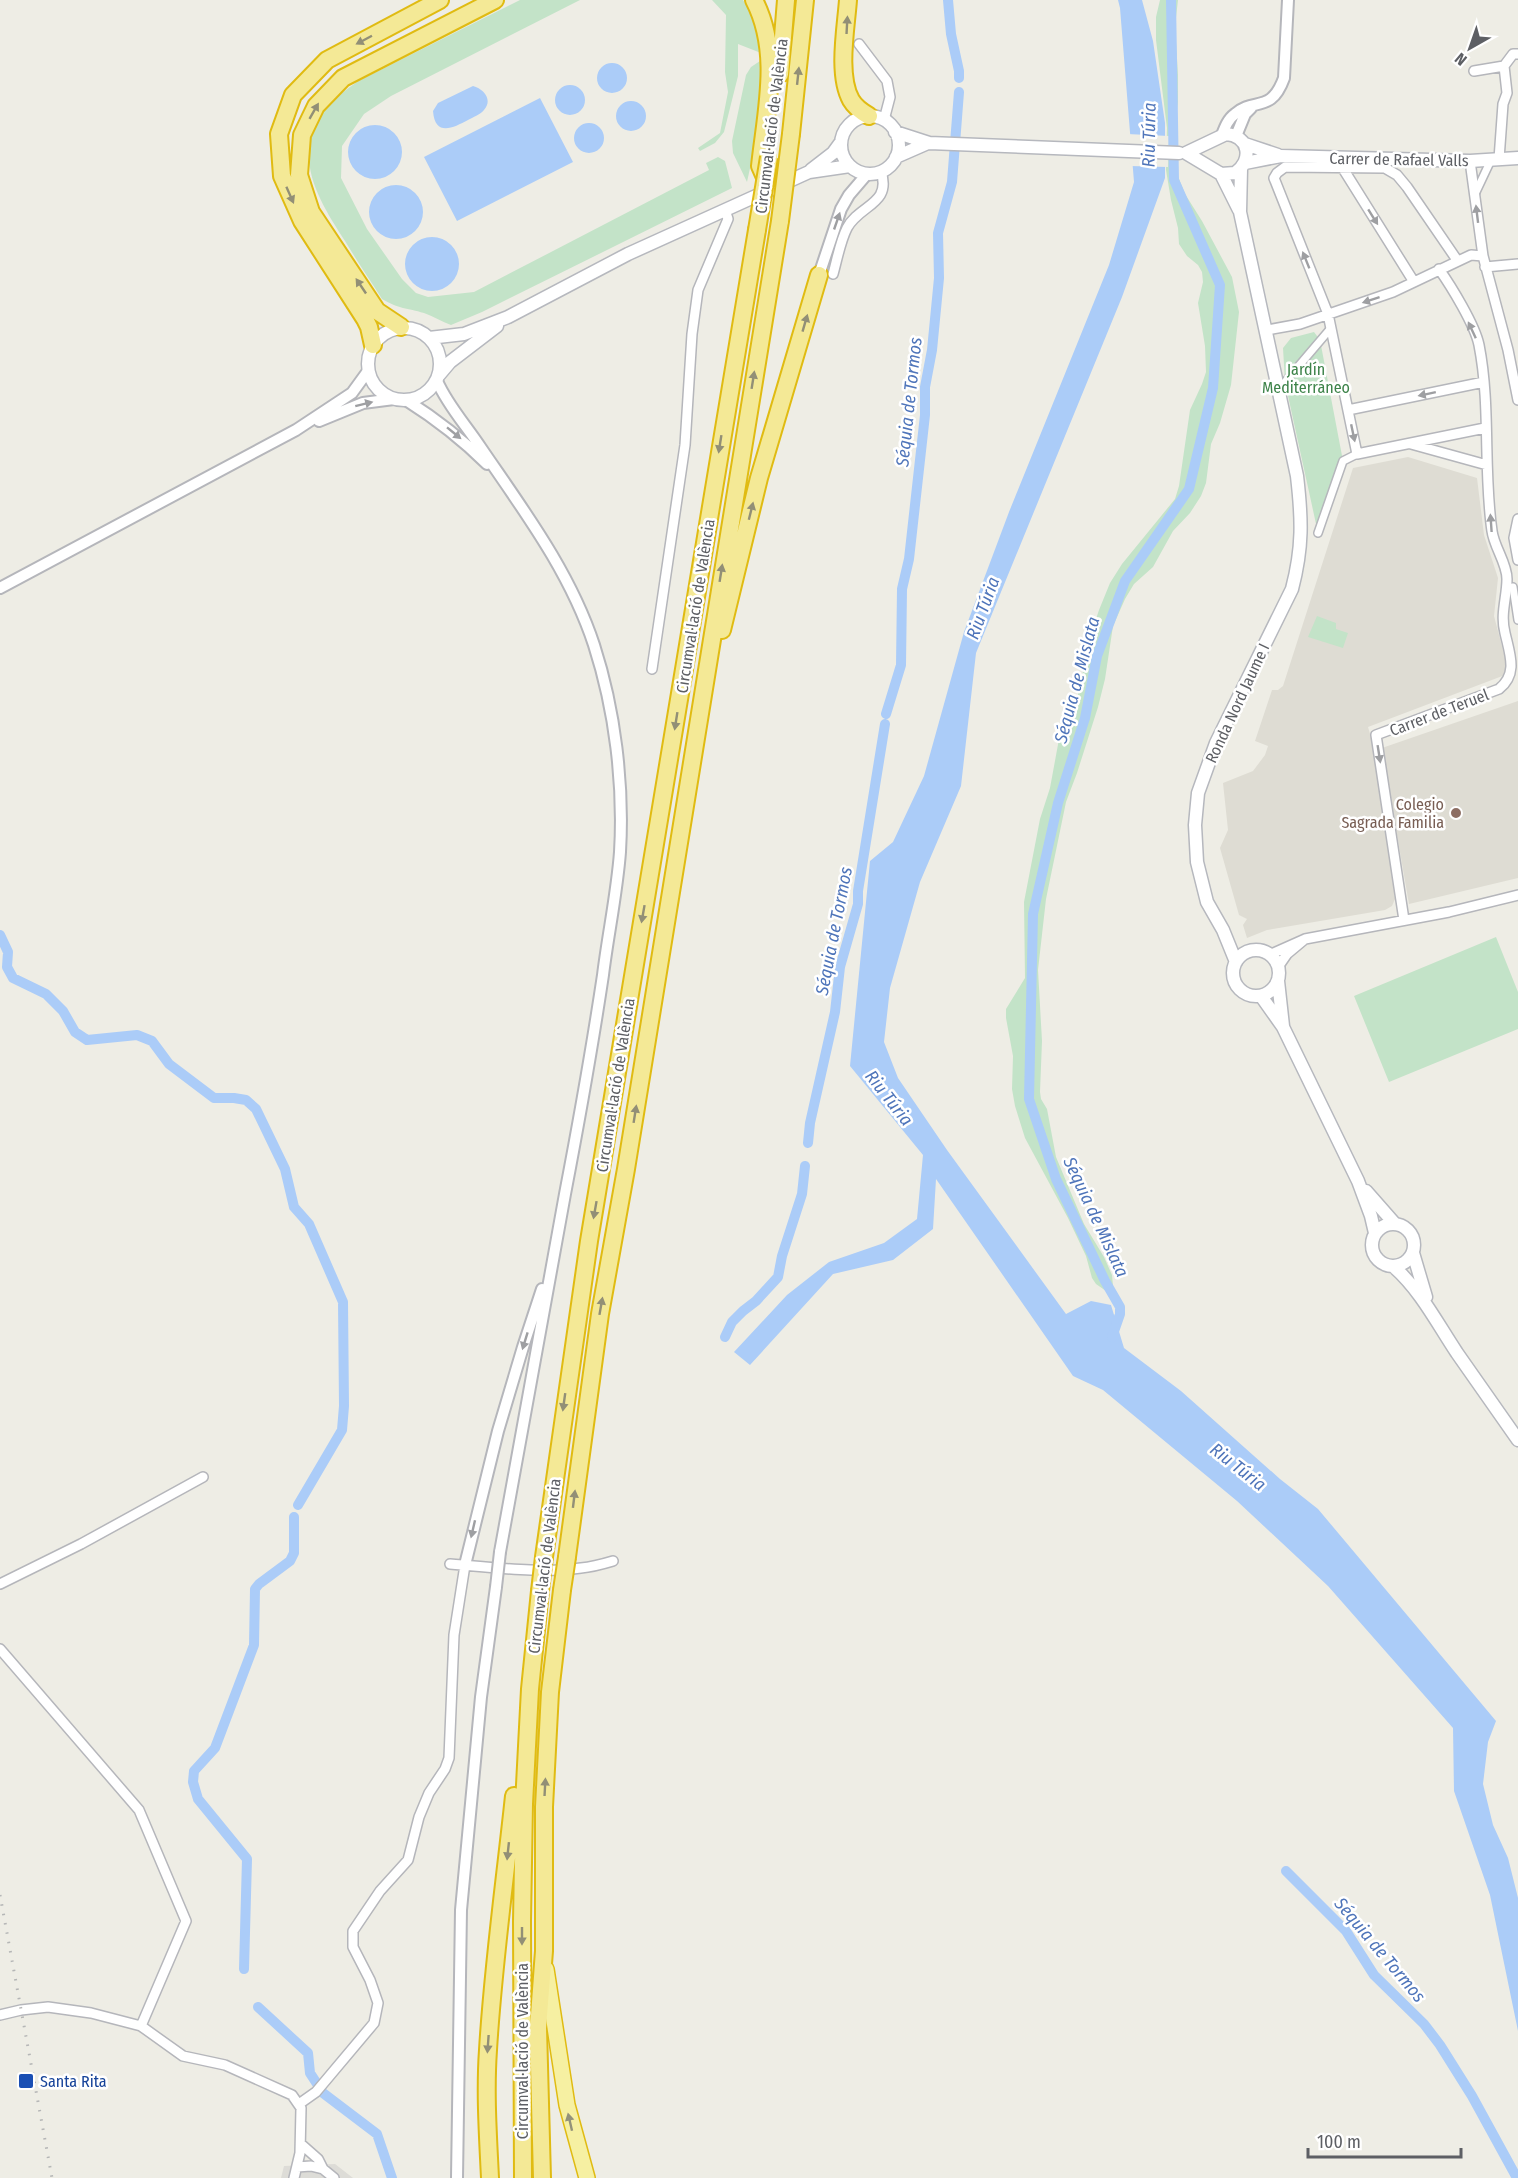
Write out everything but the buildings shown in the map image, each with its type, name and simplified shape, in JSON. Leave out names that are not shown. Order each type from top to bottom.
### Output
[{"type":"highway","points":[[372,345],[365,319],[298,212],[282,176],[279,134],[293,95],[327,60],[440,0]]},
{"type":"highway","points":[[401,327],[377,311],[311,212],[299,175],[302,135],[316,106],[343,78],[495,0]]},
{"type":"highway","points":[[754,0],[764,18],[770,47],[765,156]]},
{"type":"highway","name":"Circumval·lació de València","points":[[523,2178],[524,1804],[530,1689],[544,1557],[589,1241],[757,230],[765,178],[765,156],[780,74],[786,0]]},
{"type":"highway","name":"Circumval·lació de València","points":[[542,2178],[538,2028],[544,1951],[545,1784],[550,1692],[562,1590],[600,1314],[626,1169],[780,220],[805,0]]},
{"type":"highway","points":[[848,0],[844,81],[851,100],[858,108],[876,118]]},
{"type":"highway","points":[[679,838],[708,709],[722,629],[759,478],[826,275]]},
{"type":"highway","points":[[490,2178],[487,2083],[494,1973],[518,1759],[530,1689]]},
{"type":"highway","points":[[544,1951],[567,2105],[587,2178]]},
{"type":"main road","points":[[429,338],[464,334],[508,318],[628,254],[808,172],[833,153],[841,142],[847,127],[860,118],[876,118],[895,132],[929,143],[1183,153],[1216,170],[1235,173],[1243,166]]},
{"type":"main road","points":[[895,132],[898,140],[896,157]]},
{"type":"main road","points":[[1216,138],[1207,154],[1240,212]]},
{"type":"main road","points":[[1183,153],[1216,138],[1240,140],[1247,150],[1243,166],[1240,212]]},
{"type":"main road","name":"Carrer de Rafael Valls","points":[[1240,140],[1281,156]]},
{"type":"main road","points":[[841,142],[841,151],[850,166],[867,174],[881,172],[896,157],[912,148],[929,143]]},
{"type":"main road","name":"Carrer de Rafael Valls","points":[[1243,166],[1281,156],[1470,161],[1518,158]]},
{"type":"main road","points":[[808,172],[850,166]]},
{"type":"main road","name":"Ronda Nord Jaume I","points":[[1236,962],[1208,902],[1197,862],[1195,825],[1198,793],[1216,743],[1292,589],[1298,565],[1302,519],[1297,476],[1240,212]]},
{"type":"main road","points":[[438,378],[439,355],[429,338],[421,332],[401,327],[386,331],[372,345],[368,358],[368,371],[377,389],[400,400],[421,396],[438,378],[450,362],[508,318]]},
{"type":"main road","name":"Ronda Nord Jaume I","points":[[1223,930],[1246,952]]},
{"type":"main road","points":[[1278,981],[1274,988],[1261,996],[1249,995],[1236,985],[1234,977],[1236,962],[1246,952],[1262,951],[1275,960],[1278,968],[1283,1027]]},
{"type":"main road","points":[[1261,996],[1283,1027],[1358,1181],[1375,1233]]},
{"type":"main road","points":[[1358,1181],[1395,1224],[1404,1228],[1411,1235],[1417,1273],[1432,1312]]},
{"type":"main road","points":[[1395,1224],[1384,1226],[1375,1233],[1372,1240],[1373,1253],[1382,1263],[1394,1267],[1408,1279],[1518,1440]]},
{"type":"main road","points":[[1394,1267],[1406,1262],[1413,1253]]},
{"type":"street","points":[[1216,138],[1236,112],[1270,101],[1280,88],[1284,78],[1288,0]]},
{"type":"street","points":[[859,44],[887,81],[890,97],[876,118]]},
{"type":"street","points":[[1474,71],[1504,66],[1513,54],[1518,54]]},
{"type":"street","points":[[1475,194],[1495,159],[1503,104],[1508,93],[1504,66]]},
{"type":"street","points":[[1508,93],[1518,92]]},
{"type":"street","points":[[1240,140],[1245,114],[1253,106]]},
{"type":"street","points":[[1470,161],[1484,262],[1508,350],[1518,400]]},
{"type":"street","name":"Carrer de Rafael Valls","points":[[1328,314],[1276,185],[1274,178],[1285,167],[1384,168],[1397,175],[1457,260]]},
{"type":"street","points":[[1342,167],[1414,282]]},
{"type":"street","points":[[826,275],[850,223],[882,193],[884,183],[881,172]]},
{"type":"street","points":[[826,275],[841,209],[849,195],[867,174]]},
{"type":"street","points":[[652,669],[683,455],[692,334],[698,290],[703,273],[728,219],[725,210]]},
{"type":"street","points":[[1267,330],[1300,324],[1393,292],[1471,255],[1484,262],[1518,264]]},
{"type":"street","points":[[1440,269],[1453,288],[1479,342],[1484,382],[1492,533],[1510,583],[1518,620]]},
{"type":"street","points":[[1328,314],[1357,454]]},
{"type":"street","points":[[1284,382],[1331,328]]},
{"type":"street","points":[[0,588],[296,430],[352,393],[368,371]]},
{"type":"street","points":[[438,378],[449,405],[473,436],[548,546],[570,588],[593,643],[605,682],[614,733],[619,795],[619,855],[593,1042],[500,1552],[481,1697],[461,1910],[457,2178]]},
{"type":"street","points":[[1348,410],[1484,382]]},
{"type":"street","points":[[296,430],[363,403],[400,400],[434,417],[464,442],[504,482]]},
{"type":"street","points":[[1318,532],[1343,461],[1357,454],[1485,428]]},
{"type":"street","points":[[1436,438],[1438,452]]},
{"type":"street","points":[[1409,443],[1487,465]]},
{"type":"street","points":[[1518,519],[1514,538],[1518,560]]},
{"type":"street","points":[[1510,583],[1518,575]]},
{"type":"street","name":"Carrer de Teruel","points":[[1404,920],[1376,735],[1499,689],[1508,683],[1513,675],[1513,666],[1502,621],[1510,583]]},
{"type":"street","points":[[1269,955],[1305,939],[1449,912],[1518,894]]},
{"type":"street","points":[[1278,968],[1287,954],[1305,939]]},
{"type":"street","points":[[299,2104],[318,2089],[374,2023],[378,2003],[370,1980],[353,1947],[353,1931],[380,1891],[408,1860],[419,1817],[429,1793],[445,1769],[449,1758],[454,1635],[465,1565],[480,1499],[517,1368],[536,1304],[552,1266]]},
{"type":"street","points":[[0,1584],[81,1544],[203,1477]]},
{"type":"street","points":[[450,1564],[554,1570],[582,1568],[613,1561]]},
{"type":"street","points":[[0,1649],[139,1810],[186,1921],[141,2026]]},
{"type":"street","points":[[0,2015],[48,2007],[92,2013],[141,2026],[183,2056],[225,2065],[292,2095],[299,2104],[301,2148],[294,2178]]},
{"type":"street","points":[[301,2148],[318,2159],[323,2169],[334,2178]]},
{"type":"street","points":[[297,2167],[311,2166],[323,2169]]},
{"type":"shaded area","points":[[1408,457],[1477,478],[1484,535],[1498,578],[1494,616],[1508,669],[1505,675],[1368,727],[1375,751],[1395,899],[1392,906],[1385,910],[1267,930],[1247,938],[1243,925],[1247,919],[1239,915],[1220,848],[1228,830],[1223,783],[1253,771],[1265,755],[1268,746],[1255,741],[1272,690],[1278,690],[1283,686],[1353,468]]},
{"type":"shaded area","name":"Colegio Sagrada Familia","points":[[1518,701],[1518,878],[1409,904],[1382,748]]},
{"type":"shaded area","points":[[335,2164],[353,2178],[281,2178],[284,2166]]},
{"type":"green space","points":[[520,0],[580,0],[391,96],[364,114],[342,146],[341,178],[367,229],[402,279],[416,293],[428,297],[474,292],[709,170],[706,163],[718,157],[725,161],[732,188],[482,312],[451,325],[427,314],[398,307],[382,299],[318,195],[309,162],[309,145],[314,128],[324,111],[358,81]]},
{"type":"green space","points":[[712,0],[743,0],[755,25],[761,53],[738,44],[738,76],[724,132],[715,143],[700,151],[698,148],[720,133],[728,92],[725,72],[726,15]]},
{"type":"green space","points":[[1160,0],[1178,0],[1175,26],[1178,102],[1174,132],[1177,174],[1185,194],[1232,277],[1239,312],[1231,385],[1211,444],[1206,483],[1201,496],[1190,513],[1173,531],[1153,567],[1134,584],[1113,626],[1105,679],[1066,802],[1046,899],[1038,970],[1042,1041],[1041,1099],[1047,1109],[1056,1157],[1084,1224],[1112,1275],[1113,1286],[1106,1291],[1092,1278],[1086,1256],[1068,1218],[1025,1138],[1012,1089],[1013,1056],[1006,1009],[1025,978],[1024,902],[1059,739],[1076,704],[1091,634],[1110,583],[1122,564],[1175,499],[1190,410],[1206,372],[1205,346],[1198,303],[1203,282],[1202,272],[1179,244],[1166,170],[1167,128],[1156,40],[1156,17]]},
{"type":"green space","points":[[760,61],[758,122],[747,182],[733,153],[732,141],[746,75],[751,67]]},
{"type":"green space","name":"Jardín Mediterráneo","points":[[1314,332],[1320,340],[1343,461],[1318,533],[1285,382],[1283,348],[1291,338]]},
{"type":"green space","points":[[1317,616],[1336,623],[1336,629],[1348,633],[1343,648],[1308,637]]},
{"type":"green space","points":[[1496,937],[1518,992],[1518,1029],[1389,1082],[1354,996]]},
{"type":"water","name":"Riu Túria","points":[[1118,0],[1142,0],[1153,41],[1165,123],[1165,178],[1122,297],[976,653],[961,786],[920,882],[890,988],[884,1042],[898,1078],[947,1150],[1066,1314],[1091,1301],[1111,1305],[1124,1348],[1181,1391],[1280,1479],[1318,1509],[1496,1721],[1488,1742],[1483,1784],[1493,1825],[1508,1858],[1518,1898],[1518,2031],[1490,1895],[1454,1791],[1453,1728],[1328,1586],[1237,1501],[1103,1390],[1073,1376],[936,1179],[933,1229],[893,1260],[833,1274],[750,1365],[734,1352],[787,1295],[829,1262],[884,1243],[917,1219],[923,1155],[850,1066],[870,861],[893,842],[924,776],[964,632],[1009,512],[1109,265],[1134,182]]},
{"type":"water","points":[[612,63],[623,67],[627,78],[623,89],[612,93],[601,89],[597,78],[601,67]]},
{"type":"water","points":[[570,85],[581,89],[585,100],[581,111],[570,115],[559,111],[555,100],[559,89]]},
{"type":"water","points":[[473,86],[486,95],[488,102],[484,110],[451,128],[437,124],[433,111],[438,103]]},
{"type":"water","points":[[540,98],[573,162],[457,221],[424,157]]},
{"type":"water","points":[[631,101],[642,105],[646,116],[642,127],[631,131],[620,127],[616,116],[620,105]]},
{"type":"water","points":[[589,123],[600,127],[604,138],[600,149],[589,153],[578,149],[574,138],[578,127]]},
{"type":"water","points":[[375,125],[385,127],[394,133],[400,142],[402,152],[400,162],[394,171],[385,177],[375,179],[365,177],[356,171],[350,162],[348,152],[350,142],[356,133],[365,127]]},
{"type":"water","points":[[396,185],[406,187],[415,193],[421,202],[423,212],[421,222],[415,231],[406,237],[396,239],[386,237],[377,231],[371,222],[369,212],[371,202],[377,193],[386,187]]},
{"type":"water","points":[[432,237],[442,239],[451,245],[457,254],[459,264],[457,274],[451,283],[442,289],[432,291],[422,289],[413,283],[407,274],[405,264],[407,254],[413,245],[422,239]]},
{"type":"pier","points":[[1127,134],[1169,136],[1168,167],[1130,166]]},
{"type":"waterway","name":"Séquia de Tormos","points":[[948,0],[959,78]]},
{"type":"waterway","name":"Séquia de Mislata","points":[[1112,1337],[1120,1314],[1120,1307],[1056,1179],[1029,1099],[1033,914],[1058,803],[1085,718],[1097,656],[1125,581],[1189,489],[1213,388],[1220,285],[1174,180],[1171,0]]},
{"type":"waterway","name":"Séquia de Tormos","points":[[886,714],[901,665],[902,589],[909,559],[925,415],[925,387],[932,350],[939,278],[938,233],[952,182],[959,92]]},
{"type":"waterway","name":"Séquia de Tormos","points":[[808,1143],[810,1123],[835,1012],[840,967],[858,904],[858,891],[885,724]]},
{"type":"waterway","points":[[0,935],[8,952],[7,967],[13,978],[46,994],[63,1011],[75,1032],[87,1040],[137,1035],[152,1041],[169,1064],[214,1098],[246,1100],[256,1109],[285,1169],[294,1207],[309,1224],[343,1302],[344,1406],[342,1430],[298,1505]]},
{"type":"waterway","name":"Séquia de Tormos","points":[[725,1337],[732,1322],[778,1277],[782,1256],[802,1194],[805,1166]]},
{"type":"waterway","points":[[244,1969],[247,1859],[198,1799],[193,1782],[194,1771],[215,1748],[254,1645],[255,1589],[290,1561],[294,1553],[294,1517]]},
{"type":"waterway","name":"Séquia de Tormos","points":[[1286,1871],[1346,1931],[1374,1975],[1424,2024],[1440,2045],[1472,2096],[1517,2178]]},
{"type":"waterway","points":[[258,2007],[308,2053],[310,2073],[323,2093],[377,2134],[392,2178]]},
{"type":"railway","points":[[0,1895],[52,2178]]},
{"type":"place","name":"Colegio Sagrada Familia","points":[[1456,813]]},
{"type":"place","name":"Santa Rita","points":[[26,2081]]}]
